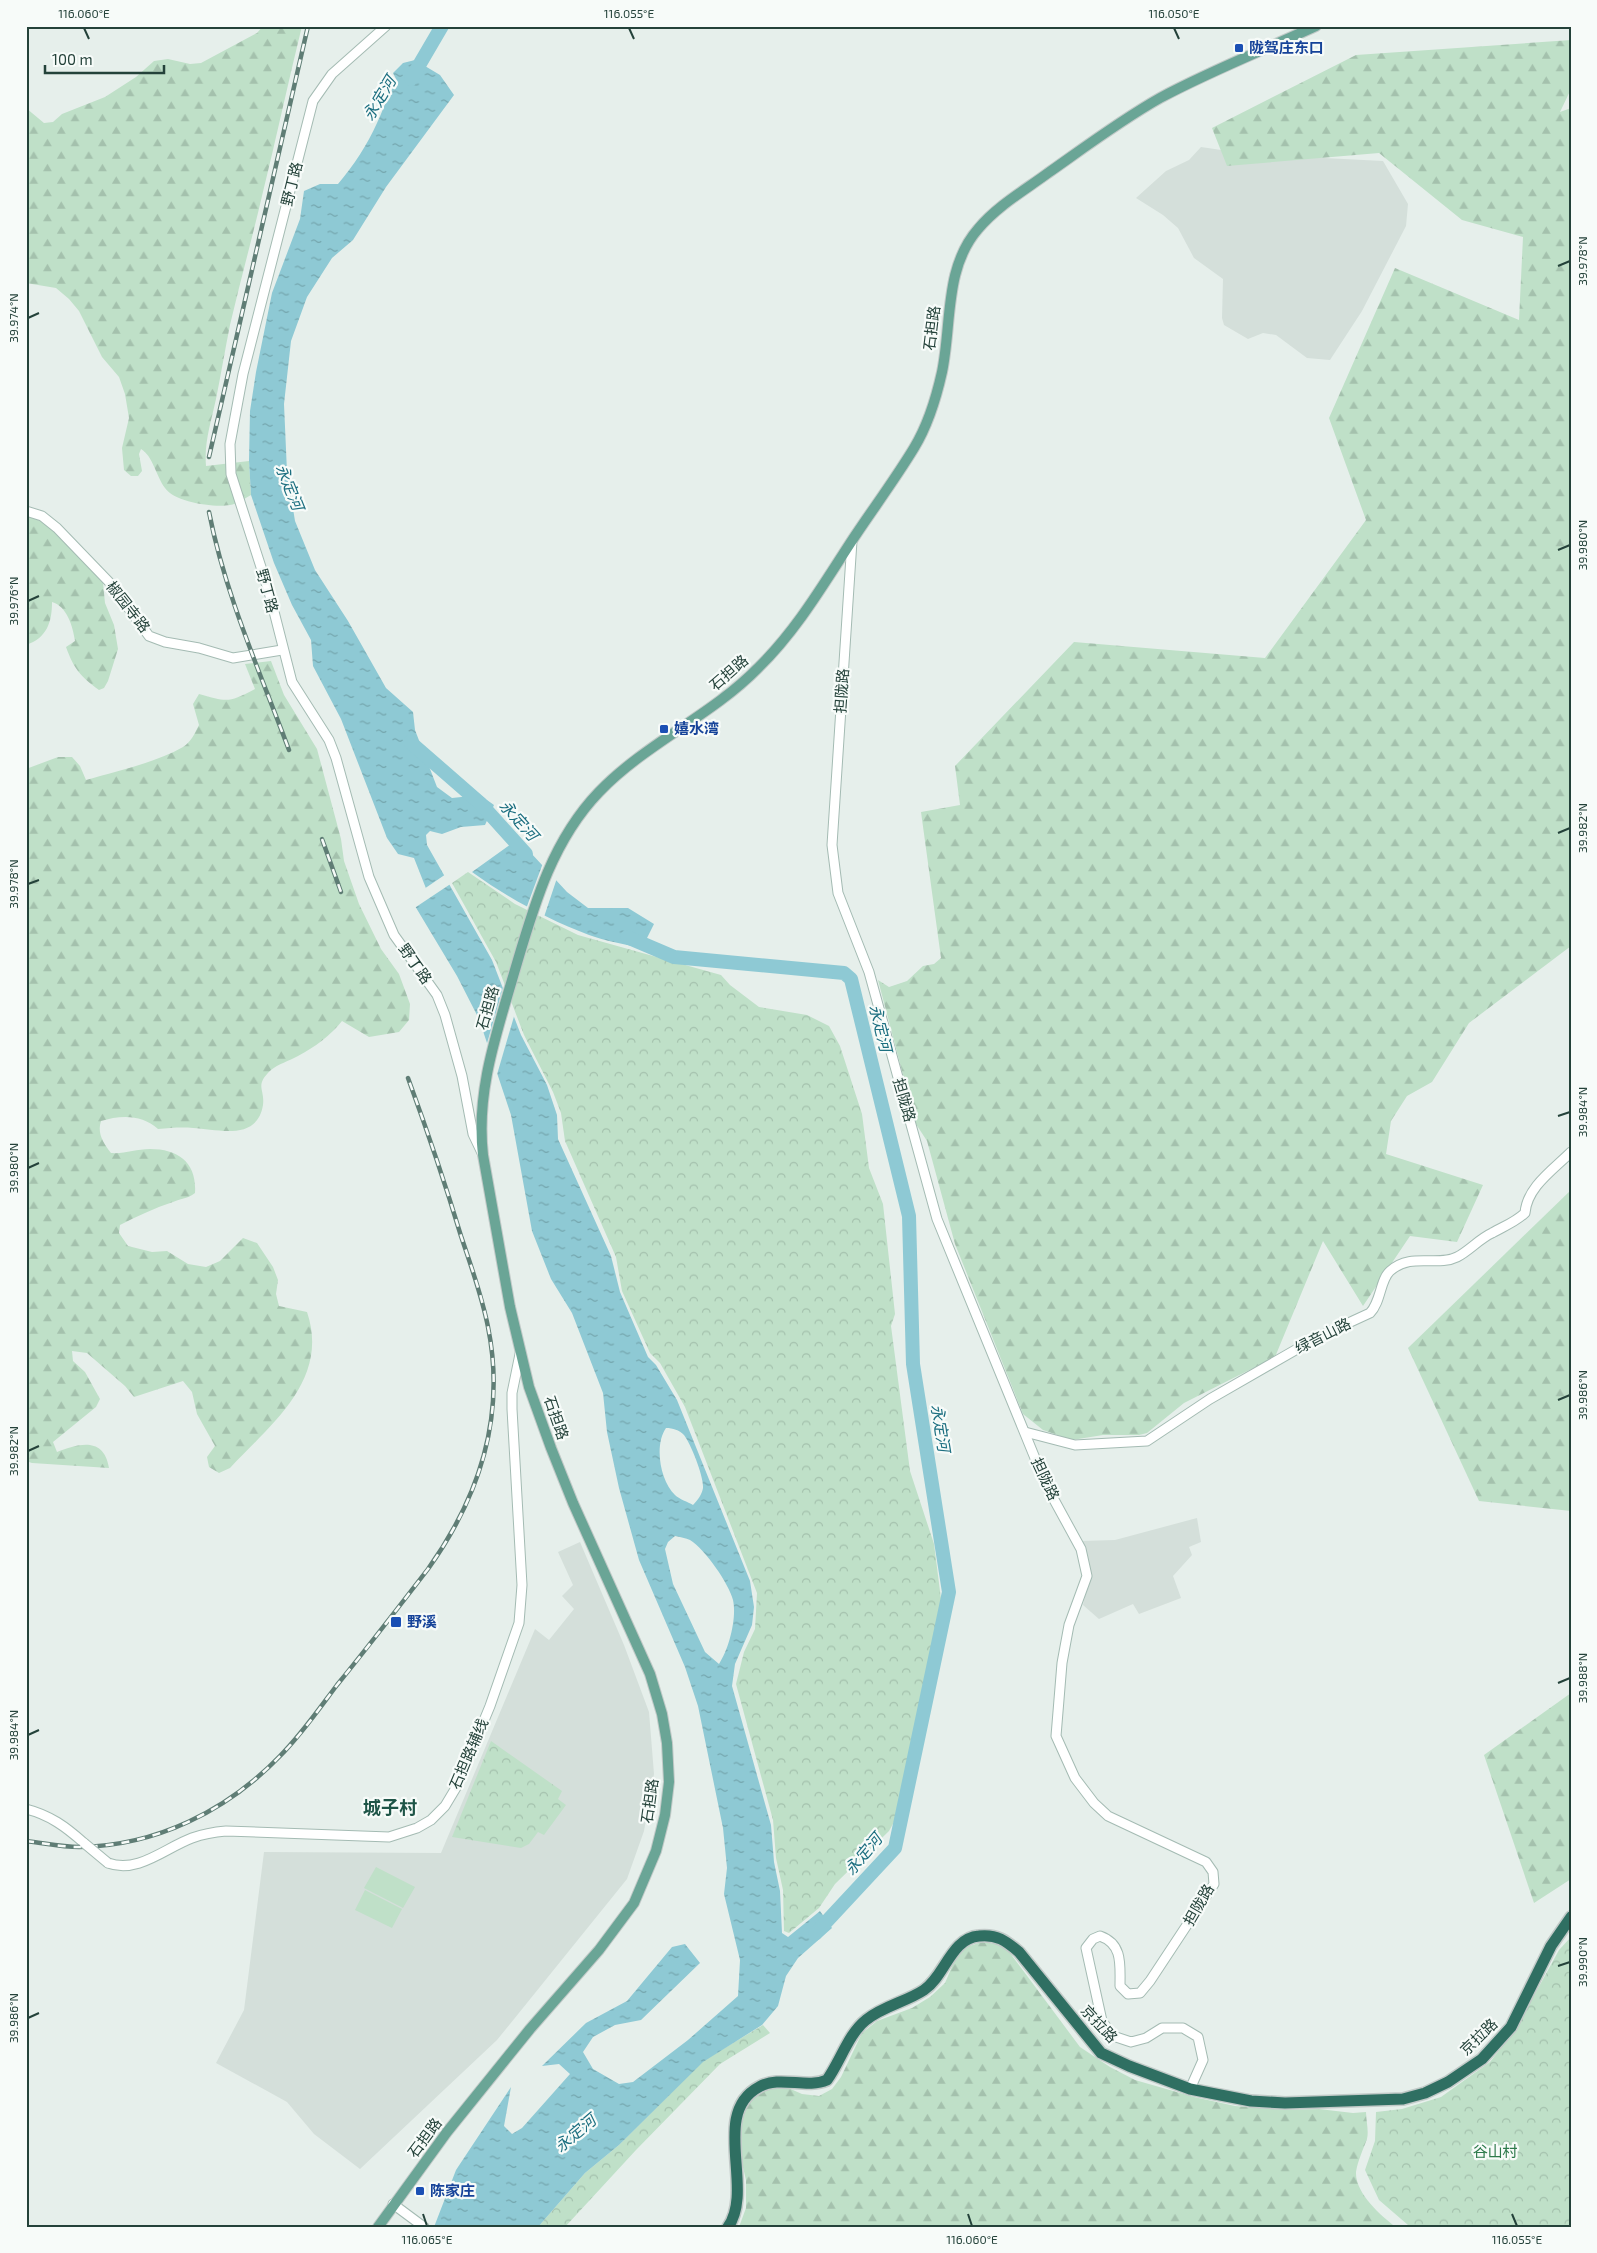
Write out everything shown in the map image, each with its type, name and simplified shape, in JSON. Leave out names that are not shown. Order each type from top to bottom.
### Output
[{"type":"highway","name":"京拉路","points":[[728,2227],[733,2220],[737,2201],[734,2128],[744,2099],[759,2086],[777,2082],[820,2083],[827,2080],[856,2031],[866,2020],[925,1990],[936,1978],[958,1946],[971,1937],[988,1935],[1003,1939],[1019,1952],[1101,2052],[1129,2066],[1190,2089],[1285,2104],[1403,2099],[1425,2093],[1448,2082],[1482,2059],[1511,2027],[1551,1946],[1571,1917]]},
{"type":"main road","name":"石担路","points":[[378,2227],[530,2029],[619,1926],[634,1903],[646,1879],[665,1816],[669,1782],[667,1743],[662,1714],[650,1674],[551,1448],[529,1387],[520,1354],[483,1155],[480,1131],[483,1090],[493,1046],[541,885],[556,851],[601,790],[630,765],[736,689],[761,666],[800,618],[852,541],[915,446],[928,420],[942,370],[949,308],[958,264],[967,244],[978,229],[1006,204],[1108,130],[1142,109],[1179,88],[1316,26]]},
{"type":"street","name":"野丁路","points":[[386,26],[332,74],[313,101],[243,374],[230,444],[232,474],[269,592],[282,650],[292,682],[329,740],[336,758],[351,818],[369,877],[394,935],[437,995],[445,1015],[462,1076],[473,1134],[483,1155]]},
{"type":"street","name":"椒园寺路","points":[[26,510],[42,516],[57,528],[110,583],[149,636],[164,642],[199,648],[234,658],[282,650]]},
{"type":"street","name":"担陇路","points":[[852,541],[832,845],[838,893],[868,972],[937,1219],[1046,1485],[1081,1549],[1086,1576],[1069,1625],[1062,1663],[1056,1736],[1065,1758],[1085,1791],[1094,1803],[1108,1816],[1206,1862],[1213,1872],[1214,1884],[1150,1981],[1140,1993],[1128,1994],[1120,1986],[1118,1950],[1110,1939],[1100,1936],[1093,1939],[1086,1948],[1102,2021],[1113,2036],[1131,2042],[1146,2038],[1162,2028],[1183,2028],[1198,2037],[1204,2060],[1190,2089]]},
{"type":"street","name":"绿音山路","points":[[1025,1432],[1075,1445],[1147,1442],[1210,1399],[1318,1336],[1370,1313],[1376,1307],[1388,1272],[1401,1265],[1420,1259],[1443,1260],[1456,1258],[1491,1233],[1514,1223],[1525,1213],[1526,1202],[1534,1189],[1571,1152]]},
{"type":"street","name":"石担路辅线","points":[[26,1809],[43,1813],[64,1826],[108,1863],[119,1867],[134,1865],[190,1839],[208,1833],[226,1831],[364,1838],[389,1837],[417,1828],[431,1820],[445,1806],[457,1786],[490,1706],[519,1624],[522,1585],[512,1401],[520,1354]]},
{"type":"street","points":[[394,2204],[423,2226]]},
{"type":"shaded area","points":[[1201,147],[1248,154],[1383,161],[1408,204],[1406,226],[1362,311],[1330,360],[1307,358],[1276,335],[1263,333],[1248,339],[1224,325],[1222,318],[1223,279],[1194,258],[1178,228],[1163,215],[1136,198],[1166,171],[1189,160]]},
{"type":"shaded area","points":[[1197,1518],[1201,1542],[1189,1547],[1192,1555],[1173,1576],[1181,1598],[1139,1614],[1133,1604],[1099,1619],[1083,1605],[1091,1571],[1082,1541],[1115,1540]]},
{"type":"shaded area","points":[[580,1542],[624,1645],[649,1712],[654,1774],[644,1831],[627,1879],[497,2040],[360,2169],[314,2134],[287,2102],[216,2063],[244,2010],[264,1852],[441,1853],[535,1629],[549,1640],[574,1609],[562,1596],[573,1585],[558,1552]]},
{"type":"green space","points":[[263,26],[302,26],[230,325],[206,449],[206,466],[249,461],[251,495],[230,505],[205,505],[185,500],[170,493],[162,483],[149,456],[141,449],[139,454],[142,471],[138,476],[131,476],[124,470],[122,448],[129,418],[125,394],[119,377],[102,357],[79,311],[69,299],[56,288],[26,283],[26,108],[44,123],[53,122],[62,114],[105,97],[136,77],[154,61],[168,59],[190,64],[201,63],[257,33]]},
{"type":"green space","points":[[1571,40],[1571,89],[1560,112],[1571,108],[1571,946],[1469,1023],[1432,1082],[1407,1096],[1391,1121],[1386,1154],[1483,1185],[1457,1242],[1410,1236],[1363,1306],[1323,1241],[1275,1357],[1184,1403],[1147,1433],[1139,1435],[1103,1435],[1072,1440],[1043,1430],[1023,1414],[955,1244],[927,1141],[916,1124],[878,980],[889,987],[907,981],[923,966],[934,964],[941,958],[921,812],[960,805],[955,766],[1074,642],[1265,658],[1366,520],[1329,418],[1395,268],[1519,320],[1523,237],[1462,220],[1379,153],[1227,166],[1212,128],[1356,55]]},
{"type":"green space","points":[[26,516],[44,522],[103,583],[105,603],[114,625],[118,649],[104,688],[99,690],[82,676],[75,667],[66,647],[75,641],[73,630],[65,612],[57,604],[52,602],[51,616],[43,634],[26,645]]},
{"type":"green space","points":[[271,661],[284,695],[317,749],[341,839],[344,861],[359,904],[381,949],[399,974],[410,1004],[409,1020],[399,1032],[369,1037],[342,1021],[316,1045],[277,1066],[266,1075],[261,1087],[263,1105],[259,1117],[245,1129],[224,1131],[189,1128],[158,1129],[138,1118],[123,1117],[101,1121],[100,1134],[111,1153],[150,1149],[170,1152],[184,1160],[193,1173],[195,1193],[146,1212],[120,1225],[119,1233],[128,1246],[152,1252],[167,1251],[188,1264],[206,1267],[220,1261],[243,1238],[257,1243],[273,1267],[278,1280],[276,1294],[279,1306],[307,1312],[312,1336],[310,1359],[304,1380],[292,1399],[263,1435],[230,1468],[219,1473],[209,1467],[207,1457],[215,1446],[197,1414],[192,1392],[183,1381],[134,1397],[125,1386],[87,1353],[72,1351],[73,1361],[85,1372],[100,1399],[96,1407],[53,1442],[57,1452],[74,1446],[90,1445],[96,1447],[102,1451],[109,1468],[32,1463],[26,1461],[26,769],[58,757],[72,757],[80,766],[86,780],[136,766],[172,753],[188,743],[199,725],[193,704],[199,694],[228,700],[246,694],[255,689],[245,664]]},
{"type":"green space","points":[[468,872],[515,904],[578,935],[721,975],[730,985],[759,1007],[807,1015],[829,1026],[840,1046],[862,1114],[869,1168],[883,1204],[895,1314],[891,1326],[910,1471],[934,1544],[941,1599],[899,1813],[889,1831],[835,1884],[819,1908],[789,1933],[784,1931],[783,1890],[776,1858],[773,1820],[736,1684],[744,1652],[755,1629],[757,1593],[685,1407],[660,1363],[650,1353],[622,1291],[616,1257],[565,1141],[561,1113],[553,1092],[524,1035],[496,962],[452,883]]},
{"type":"green space","points":[[1571,1190],[1571,1511],[1479,1501],[1408,1348]]},
{"type":"green space","points":[[1571,1693],[1571,1879],[1534,1903],[1484,1755]]},
{"type":"green space","points":[[491,1741],[562,1791],[558,1799],[566,1805],[544,1835],[538,1832],[529,1844],[521,1848],[452,1837]]},
{"type":"green space","points":[[376,1867],[415,1887],[403,1908],[364,1888]]},
{"type":"green space","points":[[365,1890],[402,1909],[392,1928],[355,1910]]},
{"type":"green space","name":"谷山村","points":[[1571,1937],[1571,2227],[1424,2227],[1408,2225],[1379,2200],[1365,2170],[1375,2141],[1376,2112],[1402,2109],[1441,2097],[1490,2062],[1515,2030],[1559,1950]]},
{"type":"green space","points":[[982,1942],[997,1944],[1007,1949],[1080,2047],[1110,2067],[1135,2080],[1194,2097],[1235,2106],[1286,2110],[1319,2109],[1353,2113],[1366,2112],[1368,2136],[1359,2159],[1356,2172],[1357,2180],[1364,2196],[1383,2217],[1396,2227],[739,2227],[746,2208],[746,2180],[739,2150],[741,2124],[749,2100],[767,2087],[786,2087],[802,2094],[819,2096],[832,2089],[841,2077],[862,2033],[877,2021],[912,2008],[930,1997],[945,1983],[954,1962],[966,1947]]},
{"type":"green space","points":[[763,2025],[770,2033],[720,2064],[636,2150],[565,2227],[538,2227],[585,2173],[619,2145],[703,2061]]},
{"type":"water","points":[[415,60],[440,75],[454,95],[386,187],[353,240],[332,258],[307,297],[291,341],[284,404],[287,472],[295,521],[315,570],[348,621],[386,688],[413,712],[415,730],[437,787],[452,798],[480,795],[494,805],[485,825],[461,827],[442,834],[430,831],[426,835],[427,845],[492,960],[521,1035],[547,1085],[557,1115],[558,1139],[611,1256],[620,1292],[648,1357],[656,1365],[677,1400],[750,1581],[754,1607],[752,1625],[735,1664],[732,1686],[771,1825],[774,1862],[780,1891],[782,1933],[788,1937],[820,1911],[832,1928],[798,1958],[786,1976],[778,2006],[762,2025],[703,2062],[619,2145],[585,2173],[538,2227],[434,2227],[456,2170],[511,2087],[504,2126],[512,2134],[522,2128],[570,2074],[559,2064],[542,2066],[586,2023],[627,2001],[672,1947],[685,1944],[700,1963],[641,2020],[615,2025],[593,2037],[583,2052],[593,2069],[619,2084],[633,2082],[688,2040],[738,1996],[740,1960],[724,1894],[727,1868],[723,1828],[698,1706],[685,1667],[639,1560],[619,1488],[607,1432],[603,1393],[572,1313],[551,1279],[532,1231],[511,1115],[479,1019],[457,976],[415,906],[429,896],[414,858],[398,854],[387,838],[341,719],[313,666],[311,640],[292,605],[274,563],[251,495],[249,461],[250,411],[256,372],[272,293],[300,219],[304,191],[320,184],[338,184],[344,177],[360,155],[373,131],[397,81],[393,73],[403,63]],"holes":[[[666,1428],[671,1428],[684,1435],[696,1461],[703,1488],[700,1497],[693,1505],[675,1495],[662,1472],[660,1444]],[[675,1536],[690,1540],[702,1551],[722,1576],[731,1593],[734,1607],[731,1633],[723,1658],[719,1664],[705,1652],[673,1584],[665,1549],[668,1542]]]},
{"type":"water","points":[[518,839],[567,892],[588,908],[628,908],[654,924],[642,948],[608,941],[573,929],[528,907],[472,872]]},
{"type":"pier","points":[[543,863],[557,878],[544,917],[526,909]]},
{"type":"pier","points":[[446,874],[452,883],[413,909],[413,905],[426,895],[424,889]]},
{"type":"pier","points":[[504,984],[515,1013],[496,1078],[486,1047]]},
{"type":"waterway","name":"永定河","points":[[411,79],[442,26]]},
{"type":"waterway","name":"永定河","points":[[410,742],[480,803],[526,854]]},
{"type":"waterway","name":"永定河","points":[[627,937],[674,957],[844,973],[851,979],[909,1216],[913,1364],[949,1592],[895,1848],[815,1934]]},
{"type":"railway","points":[[209,457],[308,26]]},
{"type":"railway","points":[[209,512],[224,573],[234,603],[289,750]]},
{"type":"railway","points":[[322,839],[341,892]]},
{"type":"railway","points":[[26,1841],[79,1847],[108,1845],[135,1840],[188,1822],[213,1809],[237,1793],[259,1776],[303,1731],[428,1569],[462,1513],[475,1484],[491,1423],[494,1392],[493,1360],[486,1315],[436,1157],[408,1078]]},
{"type":"place","name":"陇驾庄东口","points":[[1239,48]]},
{"type":"place","name":"嬉水湾","points":[[664,729]]},
{"type":"place","name":"野溪","points":[[396,1622]]},
{"type":"place","name":"陈家庄","points":[[420,2191]]},
{"type":"district","name":"城子村","points":[[390,1808]]}]
